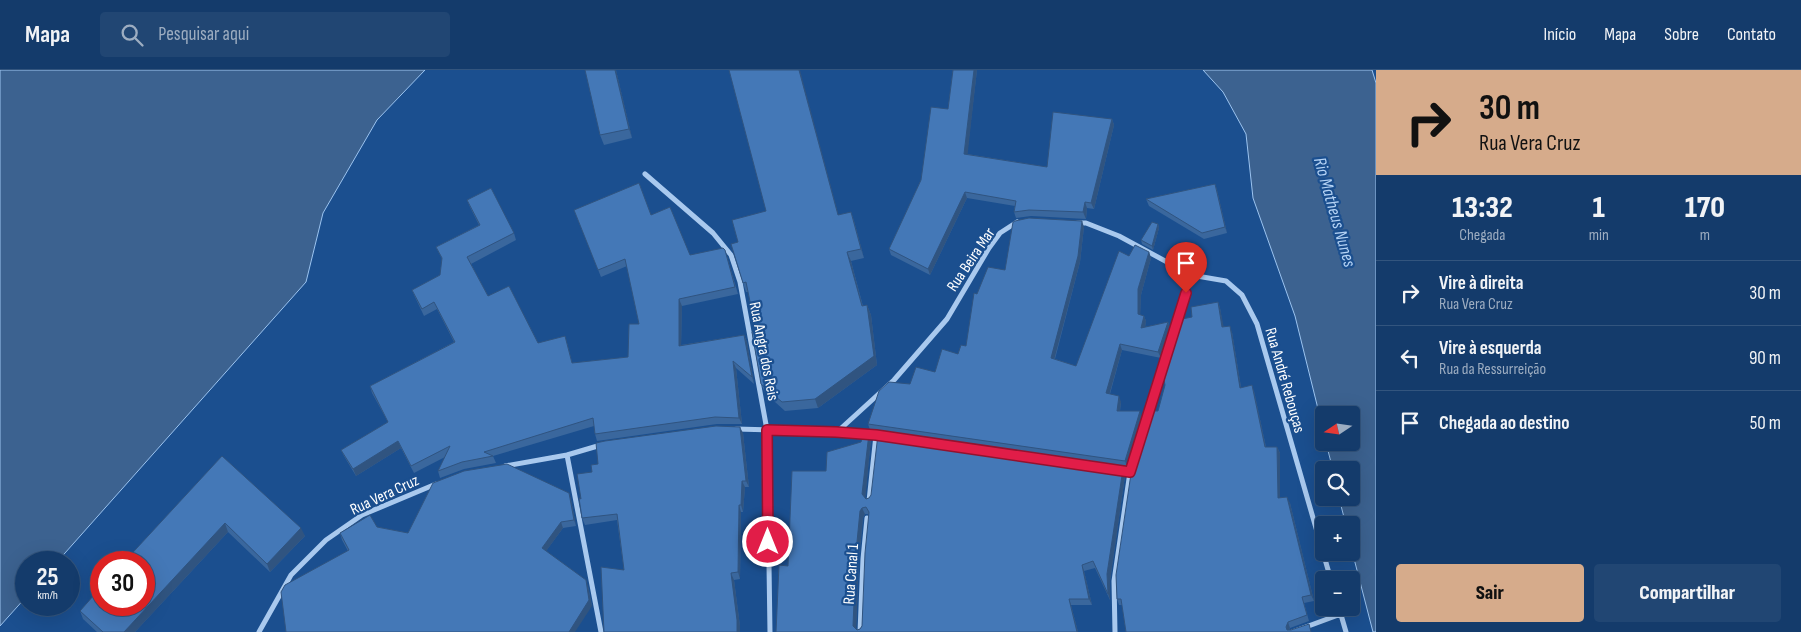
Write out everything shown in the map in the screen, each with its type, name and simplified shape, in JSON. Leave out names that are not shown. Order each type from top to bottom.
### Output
[{"type":"street","name":"Rua Angra dos Reis","points":[[645,174],[713,233],[731,255],[740,282],[767,430],[770,632]]},
{"type":"street","name":"Rua Beira Mar","points":[[836,432],[894,380],[946,319],[1000,233],[1015,223],[1023,221]]},
{"type":"street","points":[[1067,222],[1086,223],[1119,236],[1191,275],[1130,472],[1114,581],[1115,632]]},
{"type":"street","name":"Rua André Rebouças","points":[[1191,275],[1226,281],[1242,294],[1257,324],[1328,571]]},
{"type":"street","points":[[728,428],[886,436]]},
{"type":"street","points":[[869,501],[876,435]]},
{"type":"street","points":[[502,467],[568,455],[606,444]]},
{"type":"street","points":[[568,455],[601,632]]},
{"type":"street","points":[[1111,469],[1130,472]]},
{"type":"street","name":"Rua Vera Cruz","points":[[259,632],[291,575],[326,540],[362,515],[438,483]]},
{"type":"street","name":"Rua Canal 1","points":[[860,632],[867,518]]},
{"type":"street","points":[[1292,632],[1336,616]]},
{"type":"street","points":[[1342,616],[1346,632]]},
{"type":"water","points":[[0,70],[425,70],[377,120],[323,213],[306,282],[67,551],[15,551],[15,609],[0,626]]},
{"type":"water","name":"Rio Matheus Nunes","points":[[1203,70],[1372,70],[1376,83],[1376,632],[1373,632],[1360,582],[1360,571],[1357,571],[1355,561],[1360,561],[1360,516],[1344,516],[1341,506],[1360,506],[1360,461],[1331,461],[1328,451],[1360,451],[1360,406],[1317,406],[1295,316],[1253,198],[1246,134],[1223,92]]},
{"type":"building","points":[[585,70],[615,70],[629,129],[600,135]]},
{"type":"building","points":[[729,70],[799,70],[838,215],[851,212],[861,249],[847,252],[862,306],[867,305],[874,356],[815,399],[782,402],[761,384],[752,332],[756,331],[746,282],[743,283],[731,244],[738,242],[732,220],[766,211]]},
{"type":"building","points":[[953,70],[974,70],[964,154],[1047,167],[1053,112],[1112,119],[1091,203],[1085,202],[1083,212],[1029,210],[1014,212],[1016,201],[965,192],[928,269],[889,249],[921,180],[931,107],[948,109]]},
{"type":"building","points":[[639,183],[651,215],[670,207],[690,255],[723,248],[725,250],[735,287],[679,299],[679,346],[744,335],[752,377],[733,361],[739,418],[715,417],[595,434],[593,418],[484,452],[493,456],[462,462],[438,471],[450,446],[411,466],[398,441],[353,469],[341,450],[388,422],[370,386],[455,342],[434,302],[422,309],[412,290],[440,275],[442,258],[436,247],[480,225],[467,200],[491,188],[514,233],[467,257],[488,296],[509,286],[538,343],[565,336],[572,363],[628,357],[629,324],[639,324],[625,259],[598,270],[574,210]]},
{"type":"building","points":[[1215,184],[1225,227],[1202,233],[1146,199]]},
{"type":"building","points":[[1029,218],[1082,221],[1078,256],[1051,358],[1076,366],[1119,251],[1129,256],[1135,245],[1149,252],[1138,289],[1138,314],[1144,316],[1141,328],[1168,322],[1158,352],[1120,344],[1106,393],[1119,396],[1117,411],[1140,411],[1125,461],[868,424],[879,391],[889,382],[910,384],[916,367],[935,372],[942,349],[958,354],[961,345],[966,346],[974,293],[977,294],[988,267],[1005,270],[1013,222]]},
{"type":"building","points":[[1152,222],[1158,224],[1152,246],[1141,240]]},
{"type":"building","points":[[1218,302],[1222,327],[1230,326],[1240,388],[1252,385],[1265,447],[1277,447],[1278,498],[1287,497],[1311,595],[1302,597],[1307,615],[1288,622],[1286,627],[1287,630],[1291,630],[1309,624],[1311,632],[1126,632],[1121,599],[1117,599],[1116,575],[1132,467],[1149,411],[1158,411],[1165,385],[1162,369],[1177,320],[1192,317],[1191,307]]},
{"type":"building","points":[[716,426],[740,427],[746,481],[742,481],[741,505],[739,505],[738,572],[731,573],[737,632],[604,632],[601,567],[624,570],[617,514],[582,518],[577,474],[592,472],[591,465],[598,464],[596,443]]},
{"type":"building","points":[[865,432],[869,433],[862,494],[866,499],[871,495],[878,434],[1123,469],[1107,574],[1108,594],[1093,561],[1082,565],[1089,599],[1069,599],[1077,632],[776,632],[779,565],[788,566],[792,471],[826,471],[827,452],[861,442]],"holes":[[[866,507],[869,512],[862,626],[857,630],[853,626],[856,552],[860,511]]]},
{"type":"building","points":[[222,456],[301,528],[267,564],[225,523],[155,599],[155,551],[134,551]]},
{"type":"building","points":[[507,464],[569,493],[574,520],[561,522],[542,548],[586,580],[589,600],[569,632],[286,632],[281,592],[285,585],[349,550],[340,533],[370,515],[377,527],[408,533],[433,483],[464,471]]},
{"type":"building","points":[[90,600],[90,616],[139,616],[124,632],[103,632],[80,611]]},
{"type":"route","points":[[768,542],[767,430],[876,435],[1130,472],[1186,293]]}]
